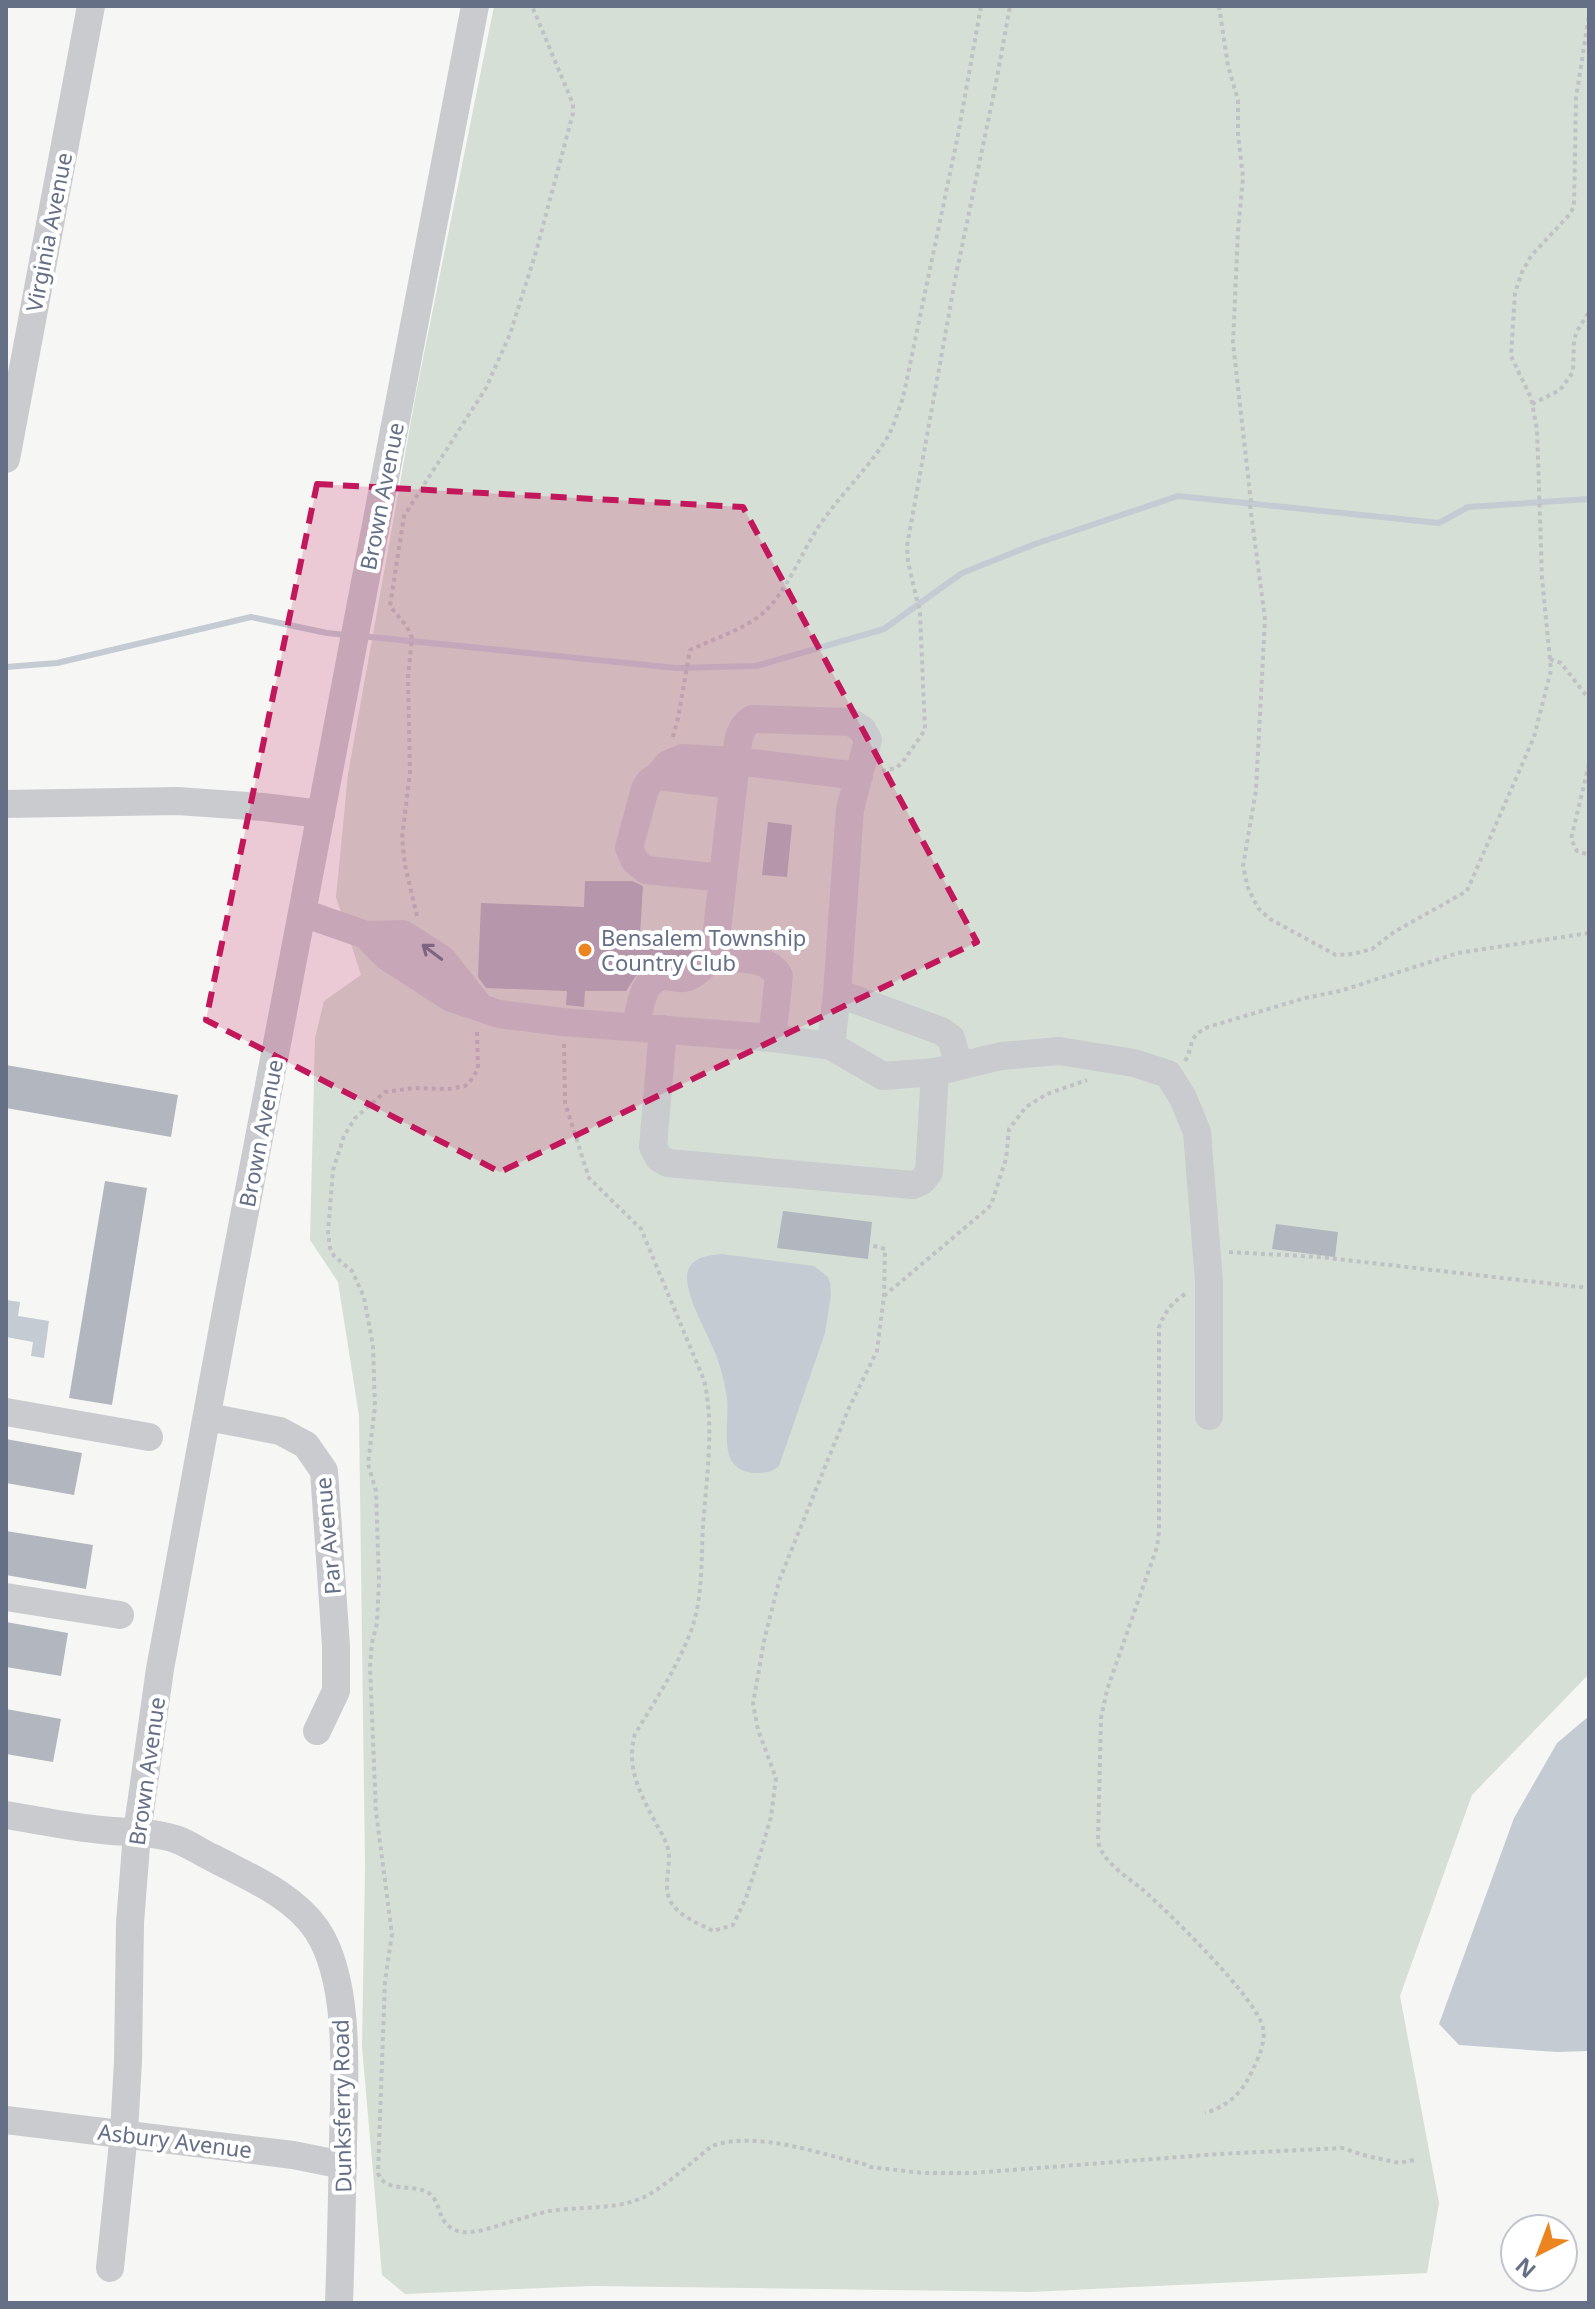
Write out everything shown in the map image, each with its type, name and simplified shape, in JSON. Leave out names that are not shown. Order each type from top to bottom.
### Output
[{"type":"street","name":"Virginia Avenue","points":[[6,459],[91,6]]},
{"type":"street","name":"Brown Avenue","points":[[110,2268],[124,2133],[130,1923],[137,1833],[160,1669],[475,6]]},
{"type":"street","points":[[831,1046],[850,809],[868,740],[862,729],[850,722],[752,719],[744,724],[740,733],[714,957],[696,973],[684,978],[663,976],[651,980],[645,990],[653,1147],[659,1158],[668,1163],[913,1185],[922,1181],[929,1172],[951,1038],[941,1031],[837,993]]},
{"type":"street","points":[[723,878],[646,870],[635,861],[629,848],[645,789],[668,764],[682,758],[734,773],[859,776]]},
{"type":"street","points":[[6,804],[177,801],[321,814]]},
{"type":"street","points":[[303,913],[366,935],[403,934],[424,945],[442,959],[480,1006]]},
{"type":"street","points":[[366,935],[386,956],[451,998],[499,1014],[831,1046],[883,1076],[947,1069],[1001,1056],[1059,1051],[1134,1063],[1168,1074],[1183,1098],[1197,1132],[1209,1281],[1209,1416]]},
{"type":"street","points":[[714,957],[765,962],[774,967],[779,976],[772,1038]]},
{"type":"street","points":[[6,1412],[149,1437]]},
{"type":"street","name":"Par Avenue","points":[[208,1417],[280,1431],[306,1445],[324,1471],[336,1646],[336,1691],[317,1731]]},
{"type":"street","points":[[6,1597],[120,1615]]},
{"type":"street","name":"Dunksferry Road","points":[[6,1815],[102,1830],[158,1834],[176,1839],[260,1882],[293,1905],[316,1929],[334,1970],[343,2026],[339,2303]]},
{"type":"street","name":"Asbury Avenue","points":[[6,2120],[293,2155],[343,2165]]},
{"type":"path","points":[[424,945],[405,865],[402,838],[410,772],[412,638],[390,606],[404,516],[486,388],[510,334],[536,252],[573,113],[573,104],[532,6]]},
{"type":"path","points":[[672,742],[690,650],[748,624],[764,612],[782,590],[817,528],[889,436],[903,398],[958,135],[981,6]]},
{"type":"path","points":[[859,776],[896,768],[925,730],[920,613],[907,546],[956,275],[1010,6]]},
{"type":"path","points":[[1219,6],[1228,66],[1238,100],[1243,178],[1233,343],[1265,631],[1256,790],[1243,866],[1248,888],[1258,908],[1270,919],[1336,955],[1372,949],[1394,932],[1467,891],[1534,737],[1551,670],[1542,578],[1537,429],[1532,404],[1511,356],[1515,293],[1531,256],[1574,206],[1576,98],[1589,15]]},
{"type":"path","points":[[1532,404],[1560,390],[1573,372],[1574,340],[1589,312]]},
{"type":"path","points":[[1550,659],[1561,663],[1589,699]]},
{"type":"path","points":[[1589,764],[1571,839],[1577,851],[1589,855]]},
{"type":"path","points":[[1168,1074],[1183,1064],[1197,1032],[1208,1027],[1305,998],[1340,991],[1458,953],[1589,933]]},
{"type":"path","points":[[480,1006],[477,1020],[478,1069],[471,1080],[465,1086],[449,1089],[414,1088],[385,1092],[355,1118],[344,1136],[333,1170],[328,1233],[330,1248],[334,1256],[352,1271],[364,1297],[373,1346],[375,1407],[368,1464],[376,1491],[379,1581],[377,1623],[370,1666],[376,1812],[392,1934],[385,1981],[380,2179],[391,2186],[428,2193],[436,2202],[443,2222],[465,2232],[495,2227],[545,2212],[624,2203],[648,2195],[712,2146],[724,2141],[769,2141],[870,2167],[923,2173],[973,2173],[1342,2148],[1399,2163],[1414,2160]]},
{"type":"path","points":[[563,1022],[565,1103],[589,1178],[641,1229],[704,1380],[707,1394],[709,1435],[700,1590],[692,1628],[678,1661],[635,1734],[632,1747],[636,1786],[668,1850],[669,1898],[681,1913],[713,1931],[733,1925],[746,1898],[771,1817],[776,1778],[758,1730],[753,1704],[779,1581],[848,1410],[877,1351],[884,1296],[885,1249],[870,1245]]},
{"type":"path","points":[[884,1296],[987,1209],[1006,1159],[1009,1129],[1026,1107],[1047,1094],[1091,1079]]},
{"type":"path","points":[[1207,1251],[1320,1257],[1589,1288]]},
{"type":"path","points":[[1205,2113],[1228,2103],[1247,2082],[1259,2056],[1264,2033],[1262,2024],[1249,2000],[1165,1909],[1102,1854],[1098,1841],[1101,1718],[1107,1690],[1152,1562],[1159,1532],[1159,1327],[1165,1312],[1175,1301],[1209,1281]]},
{"type":"highlighted area","points":[[317,484],[743,507],[977,942],[500,1172],[206,1020]]},
{"type":"shaded area","points":[[494,6],[1589,6],[1589,1674],[1472,1795],[1400,1996],[1439,2203],[1427,2273],[1031,2292],[591,2286],[405,2294],[382,2275],[362,2047],[365,1867],[359,1416],[338,1282],[310,1240],[315,1038],[324,1001],[361,975],[336,897],[348,774],[416,393]]},
{"type":"shaded area","points":[[722,1254],[814,1266],[828,1277],[830,1283],[825,1333],[779,1466],[766,1472],[743,1471],[730,1456],[723,1376],[688,1287],[689,1268],[695,1261]]},
{"type":"shaded area","points":[[6,1300],[20,1302],[18,1316],[49,1321],[44,1358],[31,1356],[33,1342],[6,1337]]},
{"type":"shaded area","points":[[1589,1716],[1589,2051],[1557,2052],[1459,2045],[1439,2024],[1514,1818],[1557,1743]]},
{"type":"building","points":[[768,822],[792,825],[787,877],[762,875]]},
{"type":"building","name":"Bensalem Township Country Club","points":[[585,881],[632,881],[643,886],[640,934],[693,936],[691,954],[681,961],[666,959],[639,965],[639,971],[626,991],[585,991],[584,1007],[566,1005],[567,991],[486,988],[478,977],[481,903],[584,907]]},
{"type":"building","points":[[6,1065],[178,1095],[171,1137],[6,1108]]},
{"type":"building","points":[[105,1181],[147,1188],[112,1405],[69,1398]]},
{"type":"building","points":[[783,1211],[872,1222],[868,1259],[777,1248]]},
{"type":"building","points":[[1276,1224],[1338,1232],[1335,1257],[1272,1249]]},
{"type":"building","points":[[6,1439],[82,1453],[74,1495],[6,1483]]},
{"type":"building","points":[[6,1531],[93,1545],[86,1589],[6,1575]]},
{"type":"building","points":[[6,1622],[68,1633],[61,1676],[6,1667]]},
{"type":"building","points":[[6,1709],[61,1719],[53,1762],[6,1754]]},
{"type":"waterway","points":[[361,636],[676,668],[756,666],[884,629],[962,573],[1035,544],[1178,496],[1439,523],[1468,507],[1589,499]]},
{"type":"waterway","points":[[6,667],[57,663],[251,617],[346,635]]},
{"type":"place","name":"Bensalem Township Country Club","points":[[585,950]]}]
